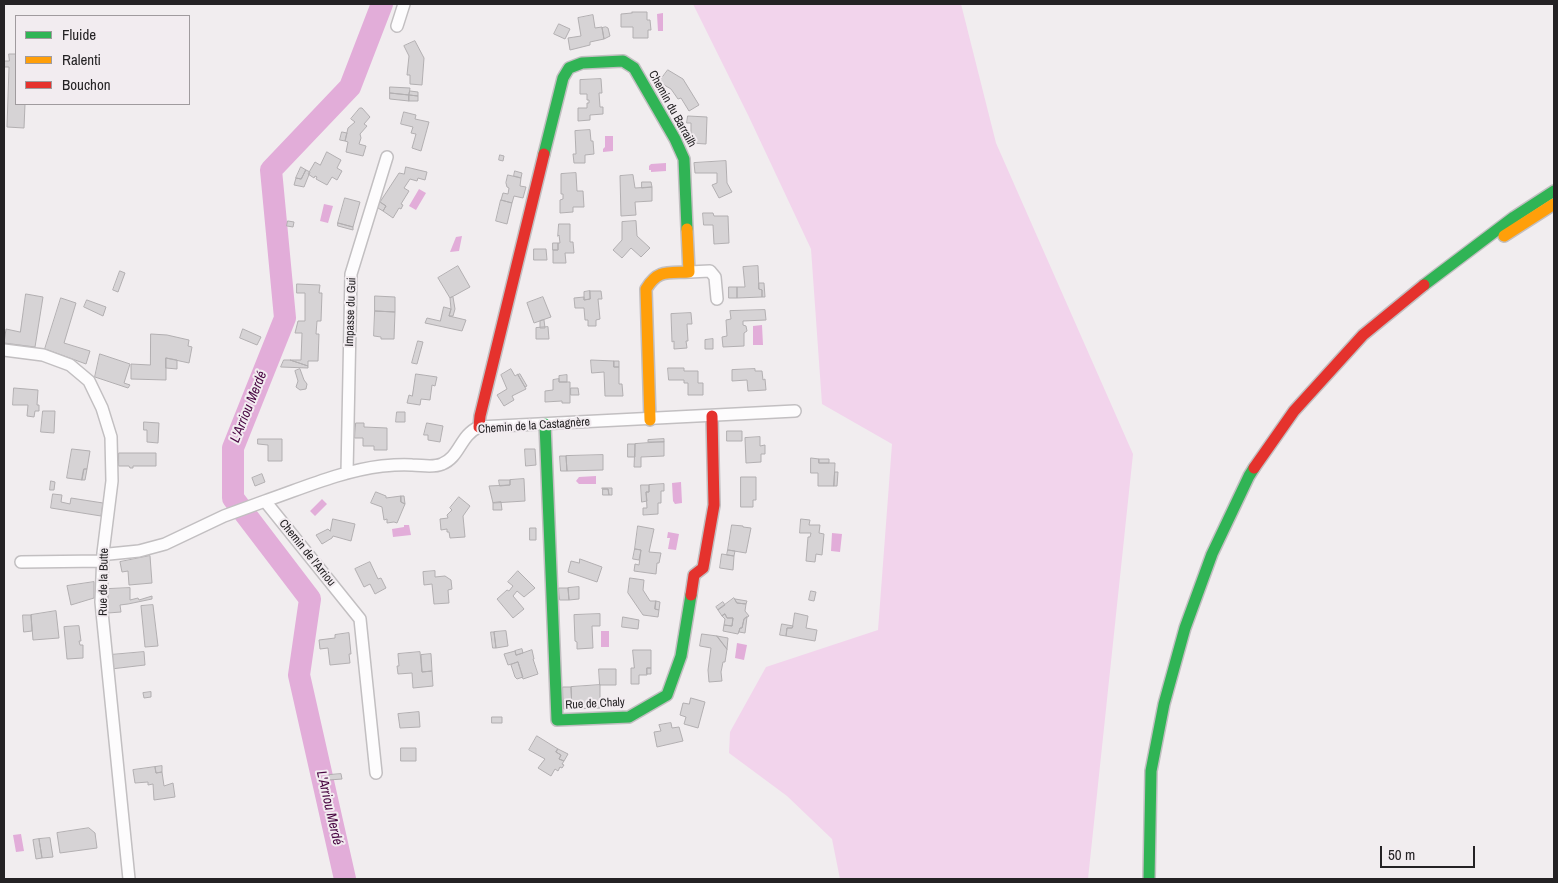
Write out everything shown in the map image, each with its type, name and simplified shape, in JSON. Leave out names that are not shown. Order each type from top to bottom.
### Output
[{"type":"street","points":[[397,26],[404,4]]},
{"type":"street","name":"Chemin du Barrailh","points":[[479,427],[480,416],[563,78],[570,68],[582,63],[623,61],[634,68],[684,158],[689,272]]},
{"type":"street","name":"Impasse du Gui","points":[[347,473],[351,274],[387,157]]},
{"type":"street","points":[[1149,879],[1151,771],[1164,704],[1185,628],[1212,554],[1249,476],[1294,411],[1363,335],[1428,282],[1514,217],[1554,191]]},
{"type":"street","points":[[1428,282],[1554,204]]},
{"type":"street","points":[[650,420],[646,290],[652,279],[661,274],[710,271],[715,277],[717,299]]},
{"type":"street","name":"Rue de la Butte","points":[[4,350],[43,355],[70,365],[89,382],[102,408],[110,437],[112,480],[103,557],[101,602],[129,879]]},
{"type":"street","name":"Chemin de la Castagnère","points":[[263,502],[347,473],[382,466],[434,466],[443,464],[452,458],[464,438],[471,431],[479,427],[650,420],[795,411]]},
{"type":"street","name":"Rue de Chaly","points":[[545,424],[557,720],[630,717],[667,695],[681,656],[694,575],[703,568],[714,504],[712,416]]},
{"type":"street","points":[[21,562],[103,557],[109,554],[139,551],[165,544],[224,516],[263,502]]},
{"type":"street","name":"Chemin de l'Arriou","points":[[263,502],[360,619],[376,773]]},
{"type":"street","points":[[1158,879],[1164,704]]},
{"type":"shaded area","points":[[693,4],[961,4],[996,143],[1133,454],[1088,879],[840,879],[832,839],[787,796],[729,753],[730,732],[766,667],[878,630],[892,444],[822,404],[811,249]]},
{"type":"shaded area","points":[[663,13],[663,31],[658,31],[657,14]]},
{"type":"shaded area","points":[[605,136],[613,136],[613,151],[603,152]]},
{"type":"shaded area","points":[[666,163],[666,171],[651,172],[649,170],[651,164]]},
{"type":"shaded area","points":[[419,189],[426,193],[416,210],[409,206]]},
{"type":"shaded area","points":[[324,204],[333,206],[328,223],[320,221]]},
{"type":"shaded area","points":[[462,236],[459,251],[450,252],[456,237]]},
{"type":"shaded area","points":[[762,325],[763,345],[753,345],[753,326]]},
{"type":"shaded area","points":[[596,476],[596,484],[579,484],[576,481],[579,477]]},
{"type":"shaded area","points":[[681,482],[682,503],[675,504],[673,501],[672,483]]},
{"type":"shaded area","points":[[322,499],[327,504],[315,516],[310,511]]},
{"type":"shaded area","points":[[404,525],[409,525],[411,535],[393,537],[392,529],[404,527]]},
{"type":"shaded area","points":[[668,532],[679,534],[676,550],[668,549],[670,538],[667,538]]},
{"type":"shaded area","points":[[832,533],[842,534],[840,552],[831,551]]},
{"type":"shaded area","points":[[601,631],[609,631],[609,647],[601,647]]},
{"type":"shaded area","points":[[737,643],[747,645],[744,660],[735,658]]},
{"type":"shaded area","points":[[21,834],[24,851],[16,852],[13,835]]},
{"type":"building","points":[[647,12],[647,20],[650,20],[651,30],[648,30],[648,38],[633,38],[633,27],[621,27],[621,14]]},
{"type":"building","points":[[593,15],[595,28],[602,27],[604,39],[570,50],[568,38],[581,36],[578,18]]},
{"type":"building","points":[[559,24],[570,29],[565,39],[554,34]]},
{"type":"building","points":[[606,27],[610,36],[604,39],[602,28]]},
{"type":"building","points":[[415,41],[424,58],[422,85],[410,84],[410,75],[407,75],[409,56],[404,46]]},
{"type":"building","points":[[9,54],[15,54],[15,105],[25,105],[24,128],[7,127],[9,67],[4,67],[4,61],[9,61]]},
{"type":"building","points":[[668,70],[683,79],[699,105],[689,111],[681,98],[678,99],[671,89],[659,82]]},
{"type":"building","points":[[601,79],[602,93],[599,93],[600,107],[603,107],[603,114],[590,115],[590,120],[578,121],[578,108],[587,108],[587,103],[589,103],[587,94],[580,94],[580,80]]},
{"type":"building","points":[[390,87],[410,88],[409,95],[390,93]]},
{"type":"building","points":[[410,91],[418,92],[418,96],[409,95]]},
{"type":"building","points":[[390,93],[409,95],[409,101],[390,99]]},
{"type":"building","points":[[409,95],[418,96],[418,101],[409,101]]},
{"type":"building","points":[[360,108],[370,117],[364,124],[367,126],[360,134],[359,144],[366,146],[363,156],[346,152],[348,142],[345,141],[348,128],[355,122],[351,119]]},
{"type":"building","points":[[404,112],[416,115],[415,119],[429,122],[421,151],[412,148],[416,134],[411,133],[413,127],[401,124]]},
{"type":"building","points":[[688,116],[707,117],[706,144],[691,143],[691,123],[687,123]]},
{"type":"building","points":[[590,130],[594,154],[585,155],[585,163],[574,163],[573,154],[576,154],[575,131]]},
{"type":"building","points":[[342,132],[347,133],[345,141],[340,140]]},
{"type":"building","points":[[327,152],[341,160],[337,168],[342,171],[337,180],[332,177],[327,185],[316,179],[317,177],[315,176],[314,178],[308,174],[315,162],[320,165]]},
{"type":"building","points":[[500,155],[504,156],[503,161],[499,160]]},
{"type":"building","points":[[726,161],[727,183],[732,192],[719,198],[712,185],[717,183],[717,173],[695,173],[694,163]]},
{"type":"building","points":[[301,167],[306,170],[301,179],[296,178]]},
{"type":"building","points":[[406,167],[427,172],[425,180],[418,178],[417,181],[410,179],[404,188],[409,191],[401,204],[403,205],[393,218],[383,211],[386,206],[380,202],[399,173],[404,174]]},
{"type":"building","points":[[306,170],[310,172],[304,187],[294,185],[296,178],[301,179]]},
{"type":"building","points":[[515,171],[522,173],[521,178],[514,176]]},
{"type":"building","points":[[576,173],[577,191],[583,191],[584,207],[573,207],[573,212],[560,213],[560,200],[563,199],[563,194],[561,194],[561,174]]},
{"type":"building","points":[[508,175],[521,178],[520,186],[526,187],[523,198],[514,196],[512,203],[501,200],[503,193],[508,194],[509,188],[506,183]]},
{"type":"building","points":[[633,175],[635,188],[652,187],[652,201],[635,202],[636,215],[621,216],[620,176]]},
{"type":"building","points":[[642,182],[651,182],[652,187],[642,188]]},
{"type":"building","points":[[345,198],[360,202],[353,227],[338,223]]},
{"type":"building","points":[[501,200],[512,203],[507,224],[496,221]]},
{"type":"building","points":[[380,202],[386,206],[383,211],[378,208]]},
{"type":"building","points":[[703,213],[713,213],[714,216],[728,216],[729,243],[714,244],[713,225],[704,225]]},
{"type":"building","points":[[288,221],[294,222],[293,227],[287,226]]},
{"type":"building","points":[[636,221],[637,236],[650,248],[641,257],[631,248],[622,258],[613,250],[622,240],[622,222]]},
{"type":"building","points":[[338,223],[353,227],[353,230],[338,226]]},
{"type":"building","points":[[559,224],[570,224],[570,242],[573,242],[574,253],[565,253],[566,263],[553,263],[553,250],[558,250],[558,243],[560,243],[558,236]]},
{"type":"building","points":[[553,243],[558,243],[558,250],[553,250]]},
{"type":"building","points":[[534,249],[546,249],[547,260],[534,260]]},
{"type":"building","points":[[458,266],[470,287],[450,298],[438,278]]},
{"type":"building","points":[[758,266],[759,289],[762,290],[762,297],[737,298],[737,287],[745,287],[743,267]]},
{"type":"building","points":[[120,271],[125,273],[118,292],[113,290]]},
{"type":"building","points":[[759,283],[764,283],[765,297],[762,297]]},
{"type":"building","points":[[297,284],[320,285],[319,293],[322,293],[321,321],[317,321],[316,334],[319,334],[318,361],[308,361],[308,366],[290,360],[301,360],[302,333],[295,333],[298,321],[305,321],[305,293],[297,293]]},
{"type":"building","points":[[729,287],[737,287],[737,298],[729,298]]},
{"type":"building","points":[[590,291],[590,299],[584,300],[584,292]]},
{"type":"building","points":[[590,291],[601,291],[602,299],[598,299],[600,319],[596,320],[596,326],[588,326],[588,320],[585,320],[584,308],[575,308],[574,298],[584,297],[584,300],[590,299]]},
{"type":"building","points":[[26,294],[43,297],[35,347],[4,343],[6,329],[20,332]]},
{"type":"building","points":[[375,296],[395,297],[395,312],[375,311]]},
{"type":"building","points":[[453,297],[455,309],[453,316],[449,316],[451,309],[450,298]]},
{"type":"building","points":[[543,297],[551,317],[534,323],[527,303]]},
{"type":"building","points":[[61,298],[76,303],[64,343],[90,351],[86,364],[45,349]]},
{"type":"building","points":[[87,300],[106,307],[103,316],[84,307]]},
{"type":"building","points":[[444,307],[451,309],[449,316],[466,320],[462,331],[425,323],[427,318],[440,321]]},
{"type":"building","points":[[765,310],[766,320],[743,321],[747,331],[744,333],[744,346],[723,347],[722,337],[727,336],[726,320],[731,319],[730,311]]},
{"type":"building","points":[[375,311],[395,312],[394,339],[381,339],[381,337],[374,336]]},
{"type":"building","points":[[691,313],[692,324],[687,324],[687,348],[674,349],[671,314]]},
{"type":"building","points":[[544,320],[545,328],[540,328],[540,321]]},
{"type":"building","points":[[548,327],[549,339],[536,339],[536,328]]},
{"type":"building","points":[[243,329],[261,337],[257,345],[240,338]]},
{"type":"building","points":[[151,334],[167,335],[189,340],[188,346],[192,347],[189,363],[166,358],[166,380],[131,379],[131,364],[150,365]]},
{"type":"building","points":[[713,339],[713,349],[705,349],[705,340]]},
{"type":"building","points":[[418,341],[423,342],[417,364],[412,363]]},
{"type":"building","points":[[100,354],[130,364],[124,383],[130,385],[128,388],[95,377]]},
{"type":"building","points":[[166,358],[177,360],[177,369],[166,368]]},
{"type":"building","points":[[284,360],[308,366],[308,368],[281,367]]},
{"type":"building","points":[[591,360],[614,361],[614,367],[619,367],[619,384],[622,384],[623,396],[605,396],[604,372],[592,373]]},
{"type":"building","points":[[614,361],[619,361],[619,367],[614,367]]},
{"type":"building","points":[[668,368],[684,368],[684,371],[698,371],[698,383],[703,383],[703,395],[688,395],[688,383],[684,383],[684,380],[669,380]]},
{"type":"building","points":[[300,369],[307,384],[306,389],[300,390],[296,387],[298,381],[295,371]]},
{"type":"building","points":[[511,369],[515,376],[518,374],[526,389],[512,396],[514,400],[504,406],[497,395],[507,389],[501,375]]},
{"type":"building","points":[[755,369],[755,371],[762,371],[766,390],[748,391],[747,380],[732,381],[732,370]]},
{"type":"building","points":[[416,374],[437,377],[435,386],[432,385],[430,400],[421,399],[420,405],[407,403],[409,395],[412,396]]},
{"type":"building","points":[[520,374],[527,386],[525,387],[518,375]]},
{"type":"building","points":[[567,375],[567,382],[559,382],[559,376]]},
{"type":"building","points":[[559,379],[559,382],[570,382],[570,403],[562,403],[562,401],[545,402],[545,391],[553,390],[553,380]]},
{"type":"building","points":[[14,388],[38,390],[37,405],[39,405],[39,411],[35,411],[34,417],[27,416],[28,405],[13,405]]},
{"type":"building","points":[[571,388],[578,388],[579,395],[571,395]]},
{"type":"building","points":[[43,411],[55,411],[54,433],[41,432]]},
{"type":"building","points":[[397,412],[405,412],[405,422],[396,422]]},
{"type":"building","points":[[144,422],[159,423],[158,443],[147,442],[147,430],[144,430]]},
{"type":"building","points":[[356,423],[364,423],[364,427],[387,428],[387,450],[374,450],[374,446],[363,446],[363,438],[355,438]]},
{"type":"building","points":[[427,423],[443,426],[440,442],[428,440],[428,435],[424,435]]},
{"type":"building","points":[[727,431],[742,431],[742,441],[727,441]]},
{"type":"building","points":[[760,437],[760,446],[765,445],[765,454],[761,454],[761,462],[746,463],[745,438]]},
{"type":"building","points":[[258,439],[282,439],[282,461],[268,461],[268,445],[258,444]]},
{"type":"building","points":[[664,439],[664,442],[648,442],[648,440]]},
{"type":"building","points":[[664,442],[664,456],[641,457],[641,467],[634,467],[635,444]]},
{"type":"building","points":[[628,444],[635,444],[635,457],[628,457]]},
{"type":"building","points":[[72,449],[90,451],[87,469],[84,469],[82,480],[67,478]]},
{"type":"building","points":[[525,449],[535,449],[536,465],[526,466]]},
{"type":"building","points":[[119,453],[156,453],[156,466],[133,466],[133,468],[130,468],[129,466],[119,466]]},
{"type":"building","points":[[603,455],[603,470],[567,471],[566,456]]},
{"type":"building","points":[[560,456],[566,456],[567,471],[561,471]]},
{"type":"building","points":[[811,458],[819,459],[819,463],[835,463],[834,486],[818,486],[818,473],[811,473]]},
{"type":"building","points":[[819,459],[829,459],[829,463],[819,463]]},
{"type":"building","points":[[84,469],[87,469],[85,480],[82,480]]},
{"type":"building","points":[[835,472],[838,472],[837,486],[834,486]]},
{"type":"building","points":[[262,474],[265,482],[255,486],[252,478]]},
{"type":"building","points":[[741,477],[756,477],[756,500],[753,500],[753,507],[741,507]]},
{"type":"building","points":[[524,479],[525,501],[493,503],[489,486],[510,485],[510,480]]},
{"type":"building","points":[[499,480],[510,480],[510,485],[500,486]]},
{"type":"building","points":[[51,481],[55,482],[54,490],[50,490]]},
{"type":"building","points":[[664,484],[664,491],[661,491],[661,503],[658,503],[658,514],[643,515],[643,508],[647,508],[646,492],[649,492],[649,485]]},
{"type":"building","points":[[641,485],[649,485],[649,492],[646,492],[647,501],[642,502]]},
{"type":"building","points":[[602,488],[612,488],[612,495],[609,495],[608,489]]},
{"type":"building","points":[[603,489],[608,489],[609,495],[603,495]]},
{"type":"building","points":[[376,492],[386,496],[386,498],[401,496],[401,502],[405,504],[397,523],[387,523],[387,519],[384,520],[382,507],[371,503]]},
{"type":"building","points":[[53,494],[62,495],[61,502],[70,504],[71,498],[103,503],[101,516],[51,508]]},
{"type":"building","points":[[401,496],[404,496],[405,504],[401,502]]},
{"type":"building","points":[[459,497],[470,506],[463,516],[465,537],[450,538],[447,529],[441,530],[440,519],[448,518],[447,515],[452,510],[450,508]]},
{"type":"building","points":[[501,502],[502,510],[493,510],[493,503]]},
{"type":"building","points":[[333,519],[355,524],[351,541],[333,536],[322,544],[316,535],[328,529],[330,531]]},
{"type":"building","points":[[801,519],[810,520],[809,525],[820,525],[819,533],[824,534],[822,555],[816,554],[815,562],[806,561],[808,537],[810,537],[811,533],[800,533]]},
{"type":"building","points":[[732,525],[751,528],[746,553],[728,550]]},
{"type":"building","points":[[638,526],[654,529],[649,552],[661,553],[659,563],[657,563],[656,574],[634,571],[635,564],[639,565],[641,550],[635,549]]},
{"type":"building","points":[[530,528],[536,528],[536,540],[530,540]]},
{"type":"building","points":[[635,549],[641,550],[639,560],[633,559]]},
{"type":"building","points":[[728,550],[735,551],[734,556],[727,555]]},
{"type":"building","points":[[722,554],[734,556],[733,570],[720,568]]},
{"type":"building","points":[[150,556],[152,583],[129,585],[128,571],[122,572],[120,562]]},
{"type":"building","points":[[580,559],[602,567],[597,582],[568,572],[571,561],[579,563]]},
{"type":"building","points":[[370,562],[378,579],[381,578],[386,588],[375,594],[370,584],[364,587],[355,569]]},
{"type":"building","points":[[435,571],[435,577],[445,576],[451,580],[452,589],[448,590],[449,603],[434,604],[432,584],[424,585],[423,572]]},
{"type":"building","points":[[518,571],[535,588],[524,597],[517,591],[513,596],[524,609],[513,618],[497,599],[513,586],[508,582]]},
{"type":"building","points":[[630,578],[644,580],[643,590],[650,601],[656,601],[655,609],[659,610],[658,617],[643,615],[628,593]]},
{"type":"building","points":[[94,582],[94,598],[71,605],[67,586]]},
{"type":"building","points":[[579,587],[579,599],[569,600],[568,588]]},
{"type":"building","points":[[130,588],[130,600],[138,598],[139,600],[152,596],[152,599],[120,605],[121,612],[108,613],[108,589]]},
{"type":"building","points":[[559,588],[568,588],[569,600],[560,600]]},
{"type":"building","points":[[811,591],[816,592],[814,601],[809,600]]},
{"type":"building","points":[[734,598],[737,603],[746,604],[745,611],[749,616],[744,619],[738,634],[723,631],[724,625],[732,626],[733,618],[727,618],[725,614],[722,616],[718,610]]},
{"type":"building","points":[[735,599],[747,601],[746,604],[737,603]]},
{"type":"building","points":[[656,601],[660,602],[659,610],[655,609]]},
{"type":"building","points":[[723,602],[725,605],[718,610],[716,607]]},
{"type":"building","points":[[153,605],[158,646],[145,647],[141,606]]},
{"type":"building","points":[[56,611],[59,638],[33,640],[31,615]]},
{"type":"building","points":[[795,613],[808,616],[806,628],[817,630],[815,641],[786,636],[787,628],[792,628]]},
{"type":"building","points":[[600,614],[600,626],[592,626],[593,648],[577,649],[574,615]]},
{"type":"building","points":[[725,614],[727,618],[733,618],[732,626],[724,625],[725,619],[722,616]]},
{"type":"building","points":[[23,615],[31,615],[32,631],[24,632]]},
{"type":"building","points":[[623,617],[639,620],[638,629],[622,627]]},
{"type":"building","points":[[747,617],[745,633],[739,632],[744,619]]},
{"type":"building","points":[[782,624],[793,626],[792,628],[787,628],[786,636],[780,635]]},
{"type":"building","points":[[79,626],[81,641],[79,641],[80,645],[83,645],[83,658],[67,659],[64,627]]},
{"type":"building","points":[[506,631],[508,646],[496,648],[494,632]]},
{"type":"building","points":[[491,632],[494,632],[496,648],[493,648]]},
{"type":"building","points":[[349,633],[350,663],[330,665],[328,648],[320,649],[319,640],[335,638],[335,635]]},
{"type":"building","points":[[702,634],[717,636],[727,649],[721,672],[722,681],[709,682],[708,670],[711,648],[700,646]]},
{"type":"building","points":[[717,636],[728,638],[727,649]]},
{"type":"building","points":[[522,649],[523,653],[516,655],[515,651]]},
{"type":"building","points":[[532,650],[538,674],[523,679],[518,662],[508,665],[504,654],[515,651],[516,655]]},
{"type":"building","points":[[633,650],[651,650],[651,668],[647,668],[647,675],[639,675],[639,684],[631,684],[631,668],[634,668]]},
{"type":"building","points":[[144,652],[145,665],[111,669],[110,655]]},
{"type":"building","points":[[420,652],[422,672],[432,671],[433,686],[413,688],[412,673],[398,674],[398,654]]},
{"type":"building","points":[[431,654],[432,671],[422,672],[421,655]]},
{"type":"building","points":[[518,662],[523,677],[517,679],[511,665]]},
{"type":"building","points":[[647,668],[651,668],[651,674],[647,674]]},
{"type":"building","points":[[599,669],[616,669],[616,685],[600,685]]},
{"type":"building","points":[[600,685],[600,708],[572,709],[571,687]]},
{"type":"building","points":[[563,687],[571,687],[572,709],[564,709]]},
{"type":"building","points":[[151,692],[151,697],[144,698],[143,693]]},
{"type":"building","points":[[691,698],[705,702],[698,728],[684,724],[686,717],[680,715],[683,703],[689,704]]},
{"type":"building","points":[[419,712],[420,727],[400,728],[398,714]]},
{"type":"building","points":[[492,717],[502,717],[502,723],[492,723]]},
{"type":"building","points":[[671,723],[672,728],[679,727],[683,741],[657,747],[654,732],[661,731],[659,725]]},
{"type":"building","points":[[537,736],[558,749],[556,752],[561,755],[559,759],[564,761],[562,768],[560,767],[558,771],[555,769],[551,776],[538,768],[545,759],[529,750]]},
{"type":"building","points":[[401,748],[416,748],[416,761],[401,761]]},
{"type":"building","points":[[558,749],[568,754],[564,761],[559,759],[561,755],[556,752]]},
{"type":"building","points":[[162,766],[162,772],[156,773],[155,767]]},
{"type":"building","points":[[155,767],[156,773],[162,772],[164,786],[173,783],[175,797],[154,800],[153,784],[148,785],[148,782],[135,783],[133,770]]},
{"type":"building","points":[[341,774],[342,779],[329,780],[329,775]]},
{"type":"building","points":[[89,828],[95,833],[97,848],[60,853],[57,833]]},
{"type":"building","points":[[50,838],[53,857],[42,858],[39,839]]},
{"type":"building","points":[[39,839],[42,858],[36,859],[33,840]]},
{"type":"waterway","name":"L'Arriou Merdé","points":[[345,879],[299,675],[310,599],[233,498],[233,448],[285,318],[271,170],[350,87],[382,4]]},
{"type":"traffic: fast","points":[[544,154],[563,78],[569,68],[582,63],[623,61],[634,68],[675,139],[684,159],[687,229]]},
{"type":"traffic: fast","points":[[1424,285],[1514,217],[1554,191]]},
{"type":"traffic: fast","points":[[545,424],[557,720],[629,717],[667,695],[681,656],[691,595]]},
{"type":"traffic: fast","points":[[1149,879],[1151,771],[1164,704],[1185,628],[1212,554],[1254,468]]},
{"type":"traffic: slow","points":[[1504,236],[1554,204]]},
{"type":"traffic: slow","points":[[650,420],[646,289],[655,278],[664,273],[689,272],[687,229]]},
{"type":"traffic: jam","points":[[479,427],[480,416],[544,154]]},
{"type":"traffic: jam","points":[[1254,468],[1294,411],[1363,335],[1424,285]]},
{"type":"traffic: jam","points":[[691,595],[694,575],[703,568],[714,505],[712,416]]}]
